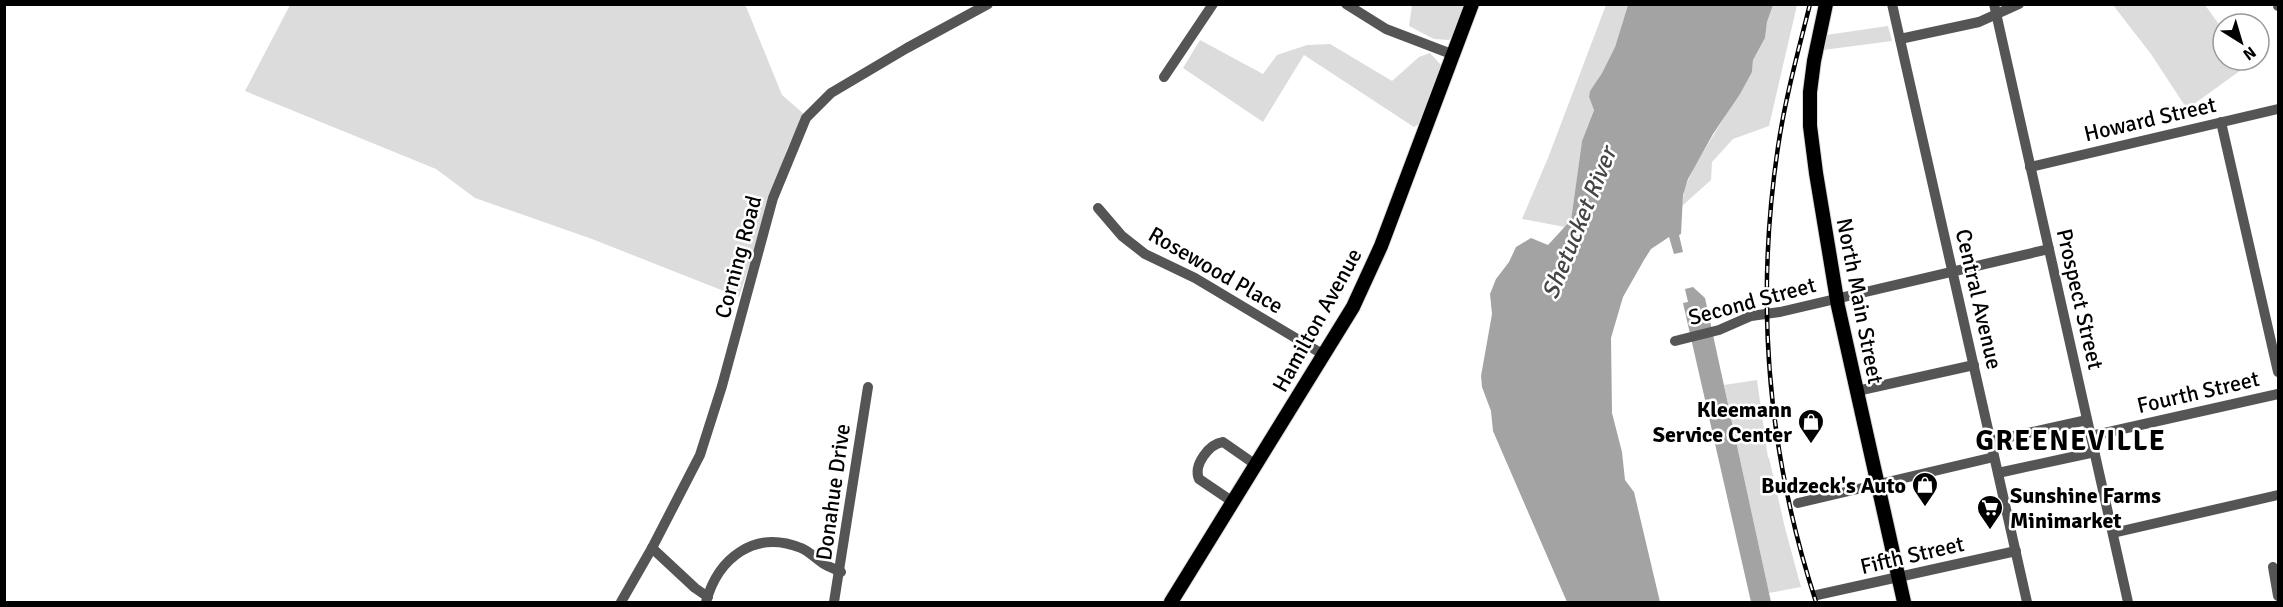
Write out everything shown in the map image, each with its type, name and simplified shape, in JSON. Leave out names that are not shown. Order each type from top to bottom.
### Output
[{"type":"main road","name":"Hamilton Avenue","points":[[1171,603],[1353,307],[1381,246],[1472,4]]},
{"type":"main road","name":"North Main Street","points":[[1826,4],[1812,77],[1810,126],[1822,220],[1837,299],[1904,603]]},
{"type":"street","name":"Corning Road","points":[[621,603],[700,455],[722,386],[773,198],[806,117],[831,93],[988,4]]},
{"type":"street","points":[[1164,76],[1213,4]]},
{"type":"street","points":[[1346,4],[1386,29],[1454,55]]},
{"type":"street","name":"Central Avenue","points":[[1892,4],[2027,603]]},
{"type":"street","points":[[1900,39],[1979,22],[1995,10],[2019,4]]},
{"type":"street","name":"Prospect Street","points":[[1995,10],[2128,603]]},
{"type":"street","name":"Howard Street","points":[[2030,167],[2278,109]]},
{"type":"street","points":[[2221,122],[2278,372]]},
{"type":"street","name":"Rosewood Place","points":[[1098,208],[1122,236],[1145,254],[1195,279],[1324,355]]},
{"type":"street","name":"Second Street","points":[[1675,340],[1713,332],[1751,316],[1837,299],[2049,249]]},
{"type":"street","points":[[1857,391],[1974,365]]},
{"type":"street","name":"Donahue Drive","points":[[834,603],[841,572],[868,387]]},
{"type":"street","name":"Fourth Street","points":[[2091,436],[2278,394]]},
{"type":"street","points":[[1991,441],[2087,420]]},
{"type":"street","points":[[1233,502],[1199,479],[1197,471],[1202,459],[1213,446],[1223,442],[1256,465]]},
{"type":"street","points":[[1998,473],[2095,452]]},
{"type":"street","points":[[1798,503],[1994,457]]},
{"type":"street","points":[[2113,533],[2278,495]]},
{"type":"street","points":[[652,548],[707,600],[720,572],[733,556],[757,543],[784,543],[803,548],[823,564],[841,572]]},
{"type":"street","name":"Fifth Street","points":[[1817,595],[2016,551]]},
{"type":"street","points":[[2273,567],[2278,596]]},
{"type":"shaded area","points":[[745,4],[782,95],[804,114],[787,149],[739,297],[592,239],[475,198],[436,169],[245,91],[290,5]]},
{"type":"shaded area","points":[[1412,5],[1464,5],[1455,32],[1449,40],[1434,39],[1409,26]]},
{"type":"shaded area","points":[[1606,5],[1628,5],[1615,47],[1590,91],[1589,97],[1594,109],[1582,141],[1571,220],[1565,227],[1522,219],[1548,158]]},
{"type":"shaded area","points":[[1773,5],[1797,5],[1769,126],[1733,139],[1712,162],[1711,180],[1682,206],[1684,190],[1694,167],[1752,72],[1753,60],[1765,38],[1767,22]]},
{"type":"shaded area","points":[[2113,5],[2205,5],[2211,13],[2211,72],[2238,72],[2187,109],[2151,54]]},
{"type":"shaded area","points":[[1888,26],[1892,41],[1823,50],[1826,35]]},
{"type":"shaded area","points":[[1200,40],[1263,74],[1277,55],[1307,45],[1330,44],[1392,81],[1419,57],[1430,53],[1441,65],[1419,124],[1414,127],[1304,55],[1263,122],[1183,68]]},
{"type":"shaded area","points":[[1757,380],[1768,458],[1801,587],[1769,593],[1724,385]]},
{"type":"water","name":"Shetucket River","points":[[1628,5],[1773,5],[1767,22],[1765,38],[1753,60],[1752,72],[1688,179],[1683,195],[1681,234],[1679,235],[1683,252],[1674,254],[1669,237],[1651,249],[1623,297],[1611,338],[1612,413],[1622,452],[1625,480],[1634,492],[1660,602],[1567,602],[1493,431],[1491,411],[1482,387],[1481,376],[1492,314],[1490,294],[1496,279],[1509,262],[1516,247],[1531,238],[1548,245],[1571,220],[1582,141],[1594,110],[1589,97],[1590,91],[1615,47]]},
{"type":"water","points":[[1693,287],[1705,298],[1771,602],[1751,602],[1683,303],[1688,302],[1685,289]]},
{"type":"railway","points":[[1810,4],[1788,93],[1778,147],[1767,262],[1767,320],[1770,377],[1777,434],[1787,491],[1816,602]]},
{"type":"place","name":"Kleemann Service Center","points":[[1811,445]]},
{"type":"place","name":"Budzeck's Auto","points":[[1925,508]]},
{"type":"place","name":"Sunshine Farms Minimarket","points":[[1990,531]]},
{"type":"district","name":"GREENEVILLE","points":[[2071,441]]}]
